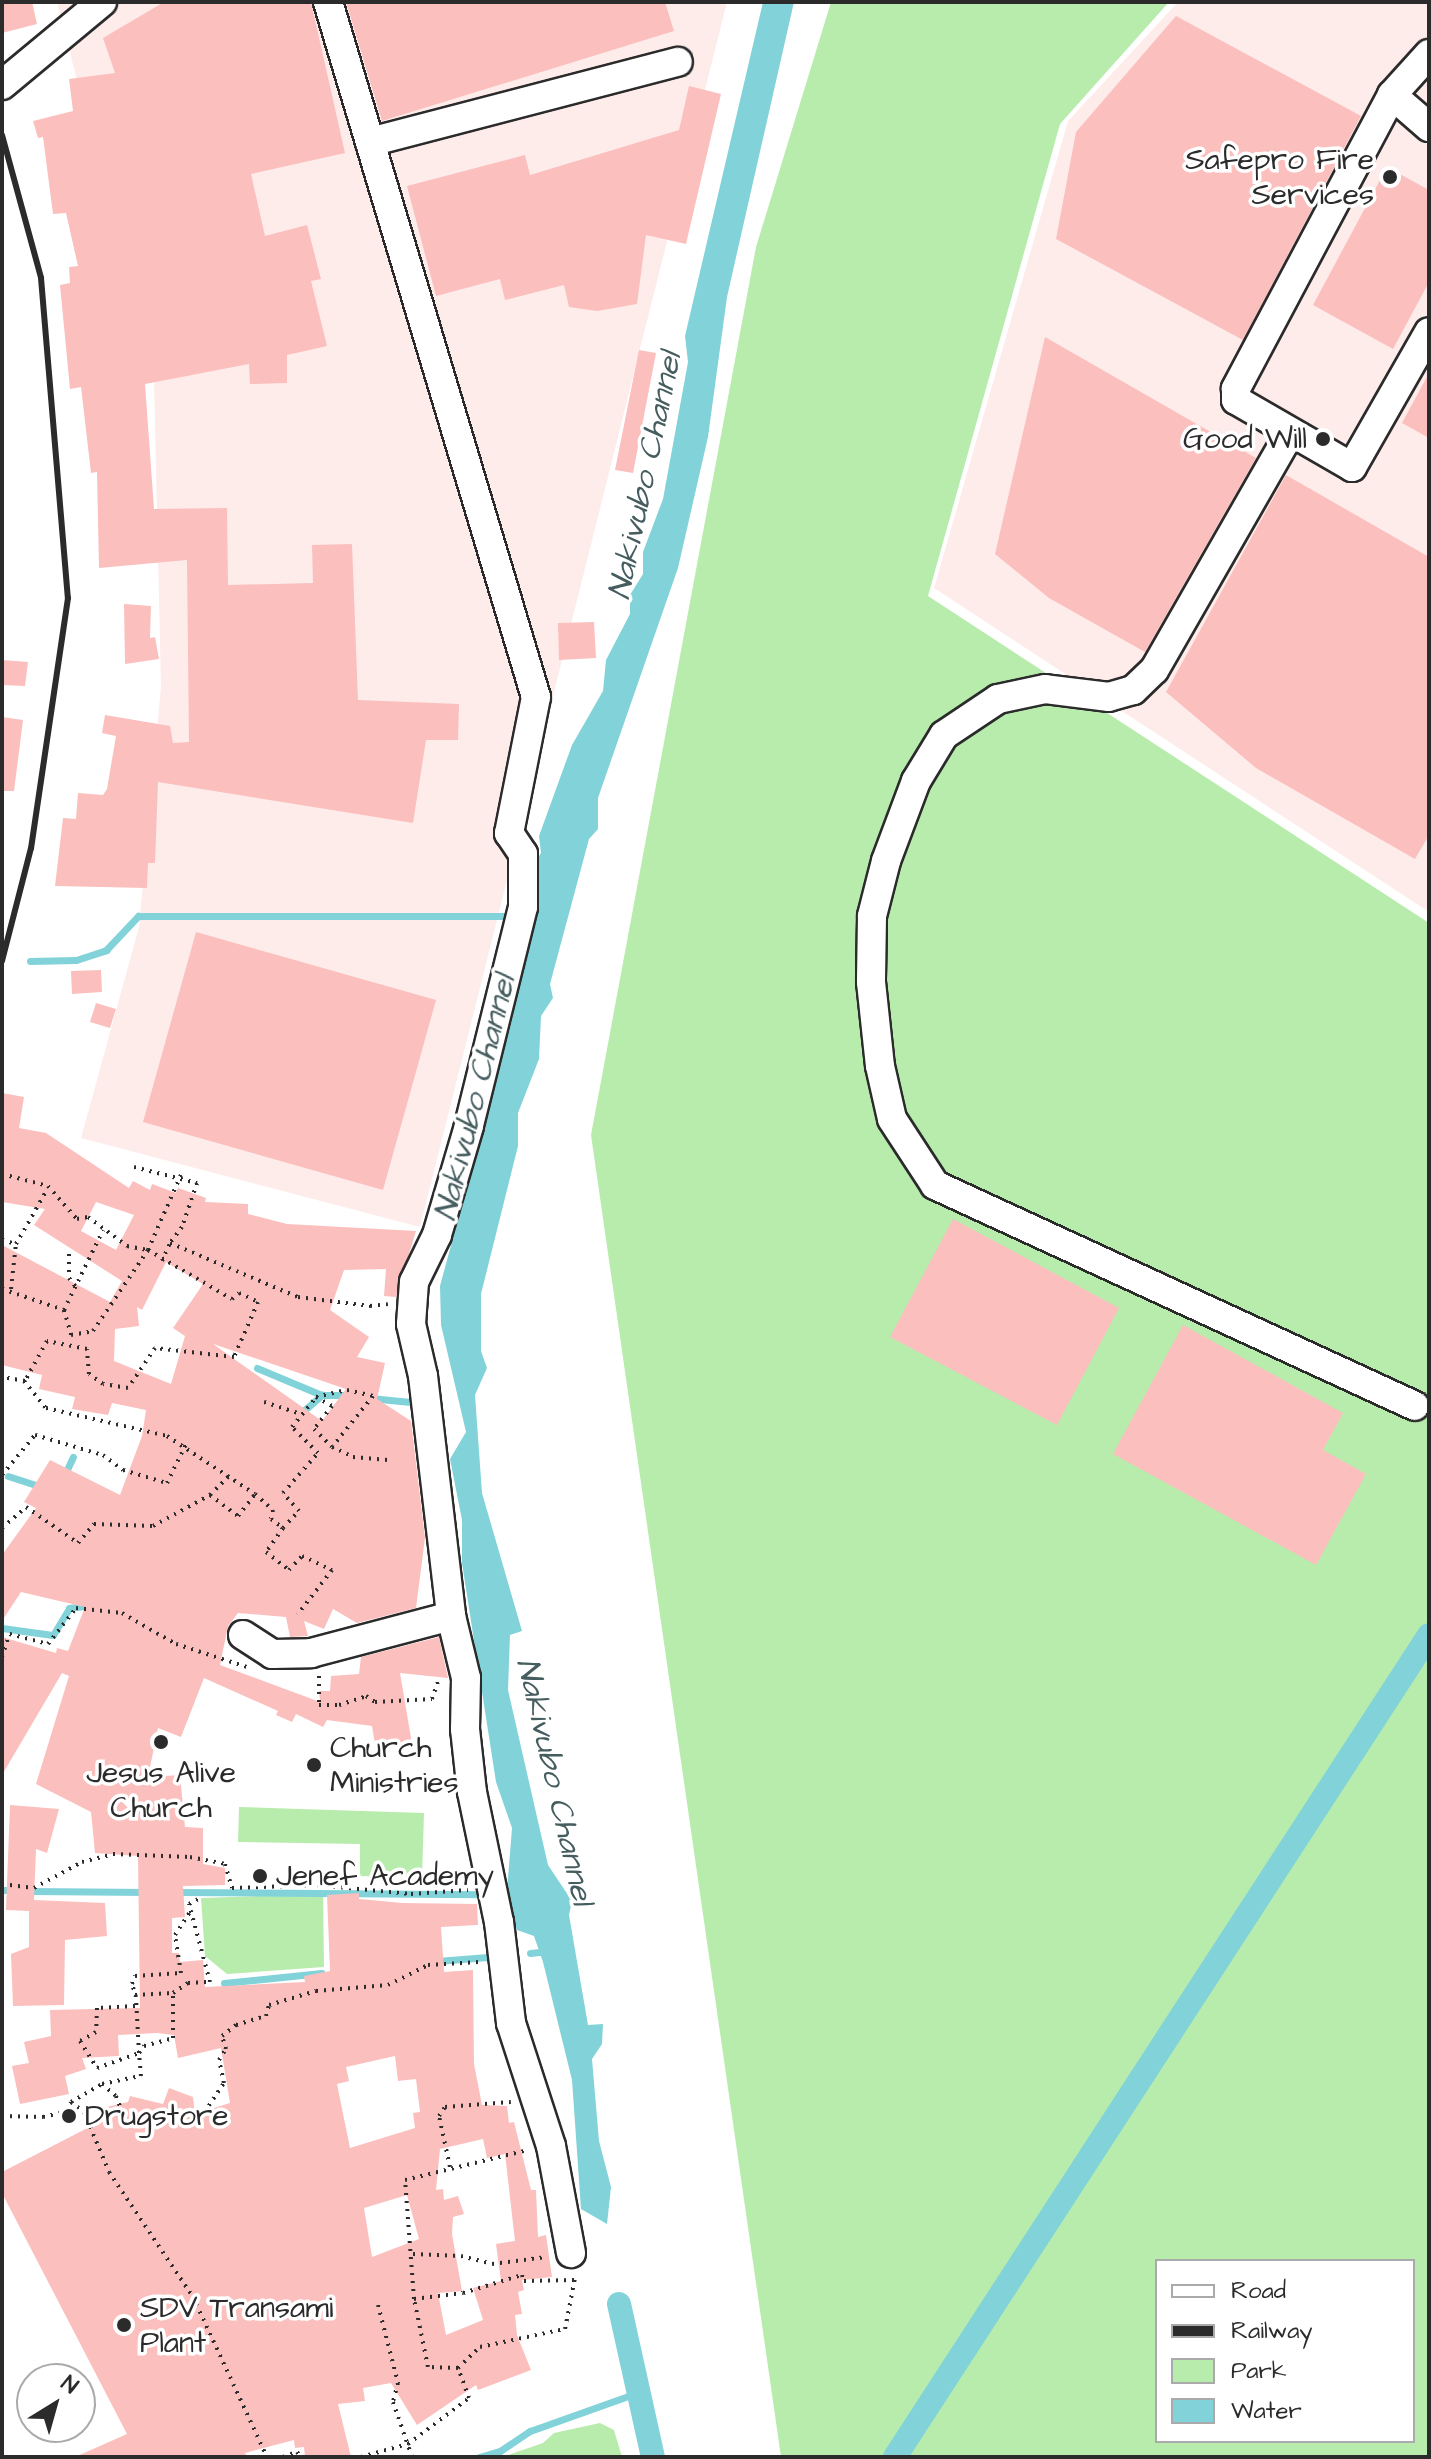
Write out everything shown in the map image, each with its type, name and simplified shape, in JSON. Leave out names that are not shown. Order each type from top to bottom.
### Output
[{"type":"street","points":[[2,85],[102,2]]},
{"type":"street","points":[[328,2],[536,697],[509,833],[523,854],[523,907],[469,1126],[437,1235],[411,1298],[451,1616],[466,1673],[465,1729],[472,1792],[492,1889],[517,2051],[551,2146],[573,2267]]},
{"type":"street","points":[[1429,54],[1392,95],[1236,389],[1236,400],[1244,408],[1352,467],[1359,462],[1429,332]]},
{"type":"street","points":[[370,142],[678,62]]},
{"type":"street","points":[[1392,95],[1429,127]]},
{"type":"street","points":[[1290,433],[1154,670],[1133,690],[1109,697],[1045,689],[998,699],[944,735],[916,781],[872,916],[871,982],[880,1066],[892,1119],[935,1185],[1415,1406]]},
{"type":"street","points":[[243,1635],[272,1654],[311,1653],[451,1616]]},
{"type":"path","points":[[134,1167],[181,1175],[197,1183],[182,1227],[162,1261]]},
{"type":"path","points":[[2,1174],[48,1188],[77,1219],[88,1217],[127,1246],[148,1250],[162,1261],[232,1299],[239,1293],[258,1300],[235,1356],[155,1348],[128,1388],[103,1384],[89,1374],[87,1349],[47,1341],[25,1381]]},
{"type":"path","points":[[103,1230],[64,1310],[71,1335],[93,1331],[148,1250],[181,1175]]},
{"type":"path","points":[[11,1290],[16,1244],[48,1188]]},
{"type":"path","points":[[2,1240],[16,1244]]},
{"type":"path","points":[[170,1243],[298,1297],[370,1306],[402,1302]]},
{"type":"path","points":[[69,1254],[69,1278],[76,1287]]},
{"type":"path","points":[[2,1289],[64,1310]]},
{"type":"path","points":[[2,1375],[25,1381]]},
{"type":"path","points":[[25,1381],[32,1397],[46,1408],[149,1430],[186,1444],[255,1494],[273,1510],[271,1519],[283,1528]]},
{"type":"path","points":[[298,1614],[332,1570],[302,1556],[289,1570],[266,1552],[299,1511],[283,1493],[318,1453],[292,1430],[298,1413],[316,1397],[347,1390],[373,1396],[332,1447]]},
{"type":"path","points":[[316,1397],[332,1406],[314,1429],[332,1447],[353,1457],[388,1460]]},
{"type":"path","points":[[264,1402],[298,1413]]},
{"type":"path","points":[[2,1475],[35,1435],[103,1455],[123,1470],[167,1483],[186,1444]]},
{"type":"path","points":[[2,1528],[26,1507],[78,1543],[94,1524],[153,1526],[210,1495],[231,1474]]},
{"type":"path","points":[[210,1495],[238,1516],[255,1494]]},
{"type":"path","points":[[2,1632],[48,1644],[76,1608],[122,1613],[176,1644],[250,1667]]},
{"type":"path","points":[[2,1657],[9,1635]]},
{"type":"path","points":[[309,1674],[321,1677],[319,1705],[339,1705],[366,1696],[375,1702],[432,1699]]},
{"type":"path","points":[[2,1884],[34,1888],[82,1862],[113,1854],[190,1857],[225,1864],[232,1888],[317,1885],[411,1894],[492,1889]]},
{"type":"path","points":[[135,1995],[173,1993],[188,1983],[211,1980],[189,1903],[202,1897]]},
{"type":"path","points":[[71,2102],[102,2084],[141,2076],[135,1976],[181,1973],[175,1935],[191,1909]]},
{"type":"path","points":[[102,2084],[116,2096],[123,2114],[157,2122],[159,2113],[176,2110],[187,2123],[200,2119],[224,2083],[219,2060],[226,2049],[222,2036],[236,2025],[266,2016],[269,2005],[316,1991],[388,1985],[428,1965],[503,1960]]},
{"type":"path","points":[[135,2006],[97,2008],[96,2032],[80,2041],[97,2068],[139,2053],[144,2046],[173,2038],[173,1993]]},
{"type":"path","points":[[450,2167],[439,2116],[445,2107],[536,2100]]},
{"type":"path","points":[[2,2116],[43,2117],[70,2111],[71,2102]]},
{"type":"path","points":[[71,2102],[84,2112],[109,2172],[193,2297],[267,2457]]},
{"type":"path","points":[[551,2146],[450,2167],[405,2180],[414,2299],[428,2367],[458,2368],[480,2347],[565,2329],[573,2267]]},
{"type":"path","points":[[413,2254],[461,2256],[492,2264],[573,2267]]},
{"type":"path","points":[[414,2299],[463,2293],[522,2275],[524,2281],[573,2267]]},
{"type":"path","points":[[378,2305],[398,2383],[393,2402],[412,2457]]},
{"type":"path","points":[[361,2457],[408,2444],[469,2398],[458,2368]]},
{"type":"path","points":[[283,2457],[297,2452],[301,2457]]},
{"type":"shaded area","points":[[57,2],[727,2],[420,1227],[81,1138],[139,927],[161,686],[154,382]]},
{"type":"shaded area","points":[[1178,2],[1429,2],[1429,912],[934,588],[1068,121]]},
{"type":"green space","points":[[831,2],[1169,2],[1060,124],[928,596],[1429,923],[1429,2457],[781,2457],[591,1135],[756,247]]},
{"type":"green space","points":[[239,1807],[424,1813],[422,1878],[360,1876],[360,1844],[238,1842]]},
{"type":"green space","points":[[323,1894],[324,1967],[227,1974],[205,1956],[201,1898]]},
{"type":"green space","points":[[600,2423],[614,2430],[622,2457],[502,2457],[543,2443],[554,2433]]},
{"type":"water","points":[[763,2],[794,2],[727,297],[708,437],[678,568],[598,798],[598,829],[589,839],[550,984],[553,998],[541,1016],[539,1059],[518,1113],[518,1146],[481,1294],[481,1351],[487,1368],[475,1395],[482,1493],[522,1631],[510,1635],[508,1690],[548,1865],[572,1901],[569,1915],[588,2025],[603,2024],[602,2044],[592,2059],[599,2141],[611,2187],[607,2224],[581,2209],[572,2080],[534,1936],[517,1930],[506,1903],[512,1828],[496,1782],[462,1563],[462,1520],[450,1459],[466,1432],[441,1325],[440,1286],[512,1020],[520,979],[519,936],[529,872],[541,853],[539,836],[572,745],[603,691],[606,660],[630,614],[630,595],[643,574],[643,552],[663,499],[688,362],[685,336]]},
{"type":"building","points":[[2,2],[32,2],[37,24],[2,33]]},
{"type":"building","points":[[164,2],[311,2],[345,153],[251,174],[265,236],[307,225],[321,279],[311,281],[327,346],[287,355],[287,383],[250,384],[249,364],[145,384],[154,509],[227,508],[228,585],[313,583],[312,545],[352,544],[358,700],[459,704],[458,740],[426,740],[413,823],[158,782],[155,863],[148,863],[147,888],[55,886],[63,818],[76,819],[78,793],[103,795],[107,789],[116,736],[102,733],[105,715],[170,726],[173,743],[189,742],[187,560],[99,568],[97,472],[91,473],[81,387],[70,389],[60,285],[70,283],[69,267],[78,266],[66,213],[53,214],[43,137],[38,138],[33,121],[73,111],[69,79],[115,73],[103,38]]},
{"type":"building","points":[[346,2],[665,2],[674,31],[382,121]]},
{"type":"building","points":[[1176,16],[1361,116],[1243,340],[1056,239],[1076,132]]},
{"type":"building","points":[[689,86],[721,94],[686,244],[646,235],[637,304],[597,311],[569,307],[564,285],[505,300],[500,279],[436,296],[407,186],[525,155],[530,175],[679,130]]},
{"type":"building","points":[[1387,167],[1429,190],[1429,282],[1393,349],[1313,305]]},
{"type":"building","points":[[1045,337],[1256,458],[1145,652],[1049,598],[995,554]]},
{"type":"building","points":[[639,350],[656,353],[633,473],[615,470]]},
{"type":"building","points":[[1429,373],[1429,438],[1402,423]]},
{"type":"building","points":[[1286,475],[1429,557],[1429,835],[1415,859],[1256,768],[1166,692]]},
{"type":"building","points":[[124,604],[151,606],[150,638],[155,637],[159,659],[125,664]]},
{"type":"building","points":[[594,622],[596,658],[559,660],[558,623]]},
{"type":"building","points":[[2,660],[28,662],[25,686],[2,685]]},
{"type":"building","points":[[2,717],[23,720],[14,791],[2,791]]},
{"type":"building","points":[[196,932],[436,1000],[383,1190],[143,1122]]},
{"type":"building","points":[[101,970],[102,992],[72,994],[71,971]]},
{"type":"building","points":[[96,1003],[116,1009],[110,1028],[90,1022]]},
{"type":"building","points":[[2,1093],[24,1097],[19,1128],[46,1133],[129,1188],[133,1181],[150,1190],[152,1184],[176,1193],[178,1188],[206,1198],[205,1202],[248,1204],[248,1214],[287,1224],[416,1231],[396,1297],[384,1296],[386,1269],[344,1270],[330,1310],[369,1337],[357,1357],[385,1363],[377,1399],[411,1421],[425,1538],[416,1608],[357,1623],[333,1609],[324,1629],[304,1621],[308,1636],[290,1637],[286,1617],[238,1613],[228,1626],[220,1665],[320,1702],[319,1691],[330,1691],[331,1676],[359,1674],[361,1657],[439,1637],[448,1678],[400,1673],[412,1744],[376,1750],[372,1726],[327,1720],[323,1727],[296,1714],[292,1722],[276,1715],[278,1711],[204,1678],[181,1737],[158,1728],[148,1777],[180,1775],[185,1827],[203,1828],[203,1864],[225,1868],[225,1885],[183,1886],[185,1917],[172,1918],[172,1953],[179,1953],[180,1962],[203,1960],[205,1987],[305,1982],[304,1976],[330,1971],[327,1895],[359,1893],[359,1899],[477,1904],[478,1925],[441,1927],[444,1972],[473,1970],[474,2064],[482,2105],[507,2106],[509,2123],[514,2122],[531,2190],[536,2190],[538,2237],[546,2235],[552,2277],[522,2280],[524,2290],[518,2292],[522,2314],[515,2315],[517,2335],[531,2370],[478,2390],[476,2385],[417,2425],[391,2383],[363,2388],[365,2401],[338,2404],[351,2457],[305,2457],[304,2447],[295,2448],[294,2440],[245,2453],[247,2457],[75,2457],[127,2434],[96,2374],[96,2363],[90,2363],[2,2193],[2,2172],[105,2119],[102,2108],[128,2102],[130,2096],[163,2104],[169,2088],[193,2097],[195,2114],[230,2103],[221,2048],[178,2058],[174,2035],[118,2035],[119,2056],[82,2058],[86,2069],[65,2076],[69,2094],[20,2104],[12,2066],[29,2063],[24,2042],[51,2036],[50,2010],[140,2008],[138,1856],[95,1853],[91,1812],[36,1784],[69,1676],[62,1673],[2,1775],[2,1637],[56,1653],[57,1648],[68,1651],[85,1607],[21,1592],[2,1621],[2,1555],[36,1508],[24,1502],[50,1460],[120,1495],[142,1436],[146,1410],[112,1403],[108,1415],[72,1409],[75,1397],[39,1389],[42,1375],[2,1365],[2,1245],[110,1302],[122,1281],[34,1225],[45,1209],[2,1202]],"holes":[[[96,1202],[134,1215],[116,1250],[81,1231]],[[166,1262],[203,1284],[173,1328],[185,1336],[171,1384],[114,1361],[115,1329],[139,1326],[137,1307],[142,1310]],[[213,1344],[346,1389],[322,1421]],[[395,2056],[398,2081],[416,2079],[420,2112],[413,2113],[415,2128],[350,2148],[337,2084],[349,2081],[346,2067]],[[483,2139],[487,2158],[505,2154],[515,2241],[496,2244],[501,2281],[473,2288],[483,2320],[446,2335],[438,2293],[462,2291],[452,2234],[453,2217],[464,2214],[458,2196],[444,2200],[443,2189],[436,2190],[440,2149]],[[407,2195],[419,2239],[372,2257],[364,2208]]]},
{"type":"building","points":[[953,1219],[1119,1308],[1057,1425],[890,1337]]},
{"type":"building","points":[[1183,1325],[1343,1413],[1323,1450],[1366,1474],[1316,1565],[1113,1454]]},
{"type":"building","points":[[10,1805],[59,1809],[47,1853],[36,1849],[34,1900],[105,1903],[107,1936],[65,1940],[64,2005],[13,2006],[11,1954],[29,1947],[29,1911],[6,1910]]},
{"type":"waterway","points":[[30,961],[76,960],[106,950],[138,916],[512,916]]},
{"type":"waterway","points":[[257,1368],[322,1395]]},
{"type":"waterway","points":[[301,1413],[322,1395],[349,1395]]},
{"type":"waterway","points":[[370,1398],[421,1403]]},
{"type":"waterway","points":[[64,1476],[73,1457]]},
{"type":"waterway","points":[[8,1476],[44,1488]]},
{"type":"waterway","points":[[2,1628],[53,1635],[69,1608],[91,1605]]},
{"type":"waterway","points":[[895,2457],[1429,1635]]},
{"type":"waterway","points":[[2,1890],[16,1890]]},
{"type":"waterway","points":[[29,1891],[148,1892]]},
{"type":"waterway","points":[[177,1892],[482,1894]]},
{"type":"waterway","points":[[530,1953],[548,1951]]},
{"type":"waterway","points":[[437,1961],[488,1957]]},
{"type":"waterway","points":[[224,1983],[321,1973]]},
{"type":"waterway","name":"Nakivubo Channel","points":[[619,2304],[653,2457]]},
{"type":"waterway","points":[[479,2457],[500,2451],[530,2431],[637,2393]]},
{"type":"railway","points":[[2,135],[41,278],[68,598],[31,848],[2,961]]},
{"type":"place","name":"Safepro Fire Services","points":[[1390,177]]},
{"type":"place","name":"Good Will","points":[[1323,439]]},
{"type":"place","name":"Jesus Alive Church","points":[[161,1742]]},
{"type":"place","name":"Church Ministries","points":[[314,1765]]},
{"type":"place","name":"Jenef Academy","points":[[260,1876]]},
{"type":"place","name":"Drugstore","points":[[69,2116]]},
{"type":"place","name":"SDV Transami Plant","points":[[124,2325]]}]
